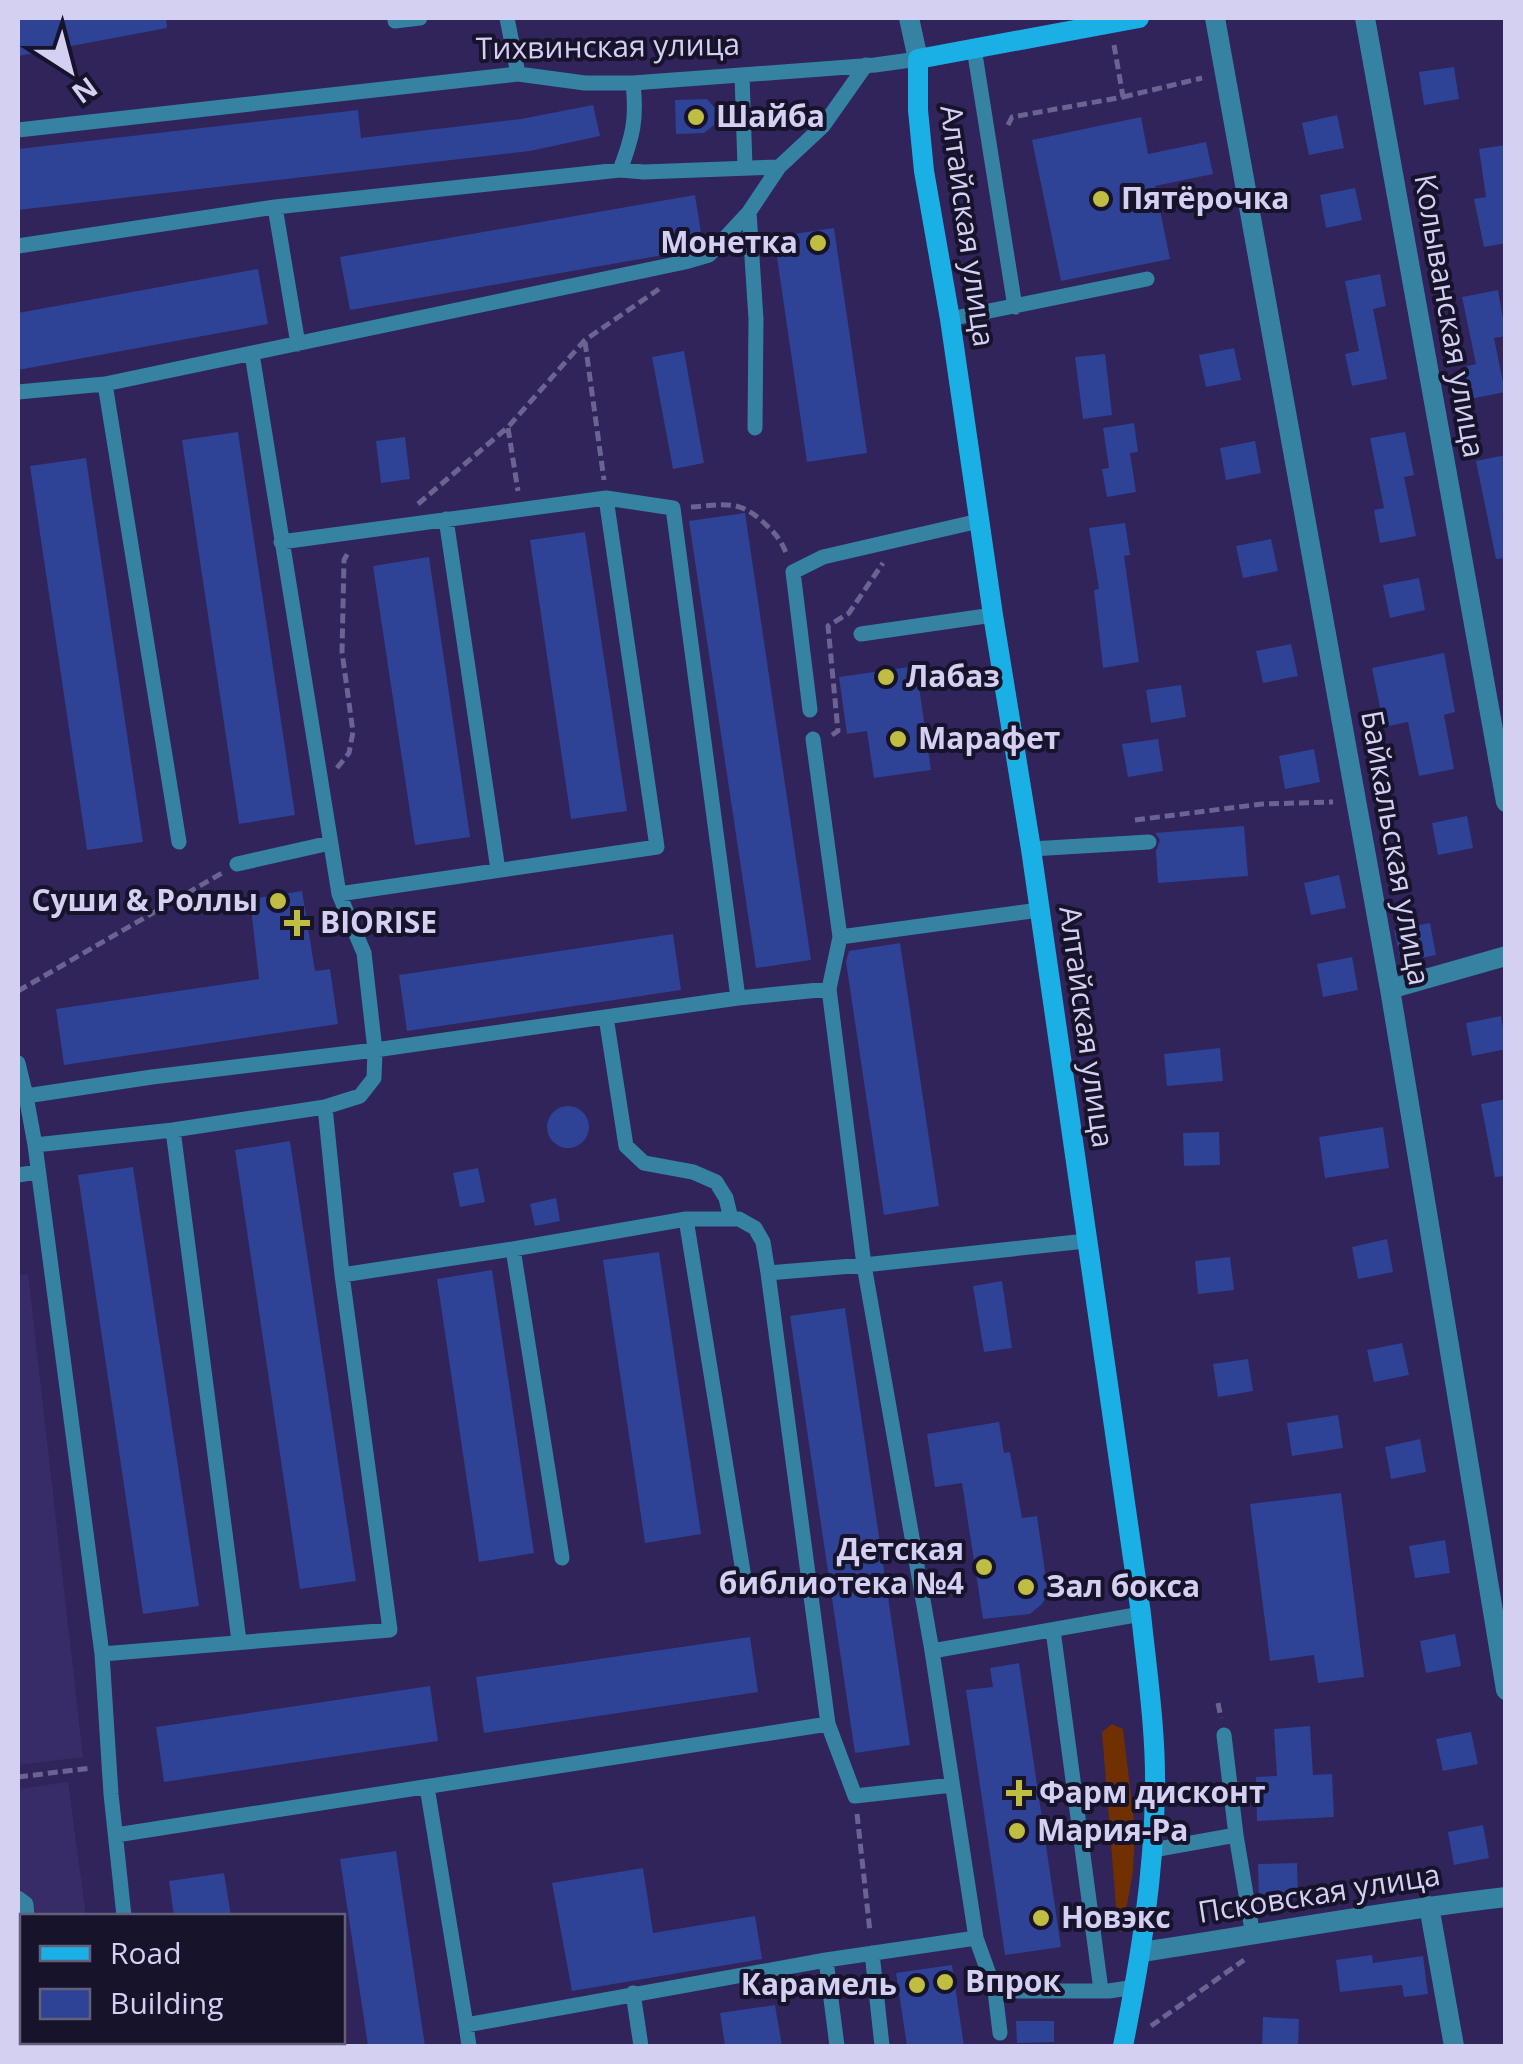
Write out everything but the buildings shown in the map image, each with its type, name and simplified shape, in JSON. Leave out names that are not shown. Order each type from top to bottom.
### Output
[{"type":"main road","name":"Тихвинская улица","points":[[918,59],[1138,18]]},
{"type":"main road","name":"Алтайская улица","points":[[918,59],[924,171],[1031,849],[1152,1714],[1153,1850],[1142,1952],[1125,2036]]},
{"type":"street","name":"Алтайская улица","points":[[909,18],[918,59]]},
{"type":"street","name":"Байкальская улица","points":[[1215,18],[1390,988],[1506,1690]]},
{"type":"street","name":"Колыванская улица","points":[[1365,18],[1506,802]]},
{"type":"street","points":[[1390,988],[1506,956]]},
{"type":"street","name":"Псковская улица","points":[[1142,1952],[1506,1897]]},
{"type":"street","points":[[1429,1906],[1454,2046]]},
{"type":"lane","points":[[395,21],[420,18]]},
{"type":"lane","points":[[507,18],[518,74]]},
{"type":"lane","points":[[974,48],[1015,307]]},
{"type":"lane","name":"Тихвинская улица","points":[[18,130],[518,74],[585,83],[633,83],[918,59]]},
{"type":"lane","points":[[18,392],[105,384],[709,255],[749,212],[780,167],[823,126],[866,65]]},
{"type":"lane","points":[[742,75],[745,167]]},
{"type":"lane","points":[[620,170],[636,112],[633,83]]},
{"type":"lane","points":[[18,246],[275,207],[620,170],[780,167]]},
{"type":"lane","points":[[275,207],[298,344]]},
{"type":"lane","points":[[749,212],[756,319],[755,428]]},
{"type":"lane","points":[[950,319],[1147,279]]},
{"type":"lane","points":[[35,1145],[173,1130],[325,1107],[360,1096],[374,1078],[375,1050],[364,953],[339,894],[252,354]]},
{"type":"lane","points":[[105,384],[178,842]]},
{"type":"lane","points":[[339,894],[656,847],[606,498]]},
{"type":"lane","points":[[281,542],[606,498],[673,508],[738,998]]},
{"type":"lane","points":[[446,520],[498,870]]},
{"type":"lane","points":[[810,710],[794,572],[823,557],[979,521]]},
{"type":"lane","points":[[861,634],[993,615]]},
{"type":"lane","points":[[813,739],[840,937],[829,989],[864,1265],[932,1651],[976,1938],[996,1991],[1000,2033]]},
{"type":"lane","points":[[1031,849],[1149,842]]},
{"type":"lane","points":[[237,864],[330,843]]},
{"type":"lane","points":[[840,937],[1040,910]]},
{"type":"lane","points":[[26,1096],[738,998],[829,989]]},
{"type":"lane","points":[[606,1017],[626,1146],[644,1163],[693,1172],[716,1182],[726,1198],[731,1219]]},
{"type":"lane","points":[[18,1063],[35,1145],[102,1654],[124,1914]]},
{"type":"lane","points":[[102,1654],[390,1630],[342,1275],[325,1107]]},
{"type":"lane","points":[[173,1130],[239,1641]]},
{"type":"lane","points":[[18,1176],[38,1172]]},
{"type":"lane","points":[[342,1275],[686,1219],[739,1218],[755,1228],[763,1242],[768,1273],[828,1724],[855,1796],[952,1785]]},
{"type":"lane","points":[[686,1219],[744,1578]]},
{"type":"lane","points":[[768,1273],[1086,1241]]},
{"type":"lane","points":[[513,1249],[562,1558]]},
{"type":"lane","points":[[932,1651],[1141,1614]]},
{"type":"lane","points":[[1054,1630],[1102,1990]]},
{"type":"lane","points":[[116,1834],[828,1724]]},
{"type":"lane","points":[[1224,1736],[1253,1936]]},
{"type":"lane","points":[[427,1787],[469,2046]]},
{"type":"lane","points":[[1153,1850],[1236,1836]]},
{"type":"lane","points":[[466,2024],[826,1960],[976,1938]]},
{"type":"lane","points":[[872,1953],[882,2046]]},
{"type":"lane","points":[[826,1960],[837,2046]]},
{"type":"lane","points":[[996,1991],[1135,1987]]},
{"type":"lane","points":[[633,1994],[641,2046]]},
{"type":"path","points":[[1109,23],[1123,97]]},
{"type":"path","points":[[990,159],[1012,117],[1225,73]]},
{"type":"path","points":[[391,527],[508,428],[585,340],[659,289],[685,262]]},
{"type":"path","points":[[585,340],[606,498]]},
{"type":"path","points":[[508,428],[521,509]]},
{"type":"path","points":[[673,508],[725,504],[748,508],[780,538],[794,572]]},
{"type":"path","points":[[322,789],[349,753],[353,732],[342,652],[344,560],[360,531]]},
{"type":"path","points":[[1126,821],[1262,804],[1356,802]]},
{"type":"path","points":[[18,991],[237,864]]},
{"type":"path","points":[[18,1778],[109,1766]]},
{"type":"path","points":[[855,1796],[872,1953]]},
{"type":"path","points":[[1125,2036],[1148,2028],[1247,1958],[1253,1936]]},
{"type":"shaded area","points":[[28,1274],[83,1757],[18,1765],[18,1276]]},
{"type":"shaded area","points":[[1112,1724],[1123,1729],[1135,1830],[1133,1872],[1122,1932],[1118,1931],[1102,1732]]},
{"type":"shaded area","points":[[68,1782],[86,1914],[20,1914],[20,2044],[104,2046],[18,2046],[18,1789]]},
{"type":"place","name":"Шайба","points":[[696,117]]},
{"type":"place","name":"Пятёрочка","points":[[1101,199]]},
{"type":"place","name":"Монетка","points":[[818,243]]},
{"type":"place","name":"Лабаз","points":[[886,677]]},
{"type":"place","name":"Марафет","points":[[898,739]]},
{"type":"place","name":"Суши & Роллы","points":[[278,901]]},
{"type":"place","name":"BIORISE","points":[[297,923]]},
{"type":"place","name":"Детская библиотека №4","points":[[984,1567]]},
{"type":"place","name":"Зал бокса","points":[[1026,1587]]},
{"type":"place","name":"Фарм дисконт","points":[[1019,1793]]},
{"type":"place","name":"Мария-Ра","points":[[1017,1831]]},
{"type":"place","name":"Новэкс","points":[[1041,1918]]},
{"type":"place","name":"Впрок","points":[[945,1982]]},
{"type":"place","name":"Карамель","points":[[917,1985]]}]
